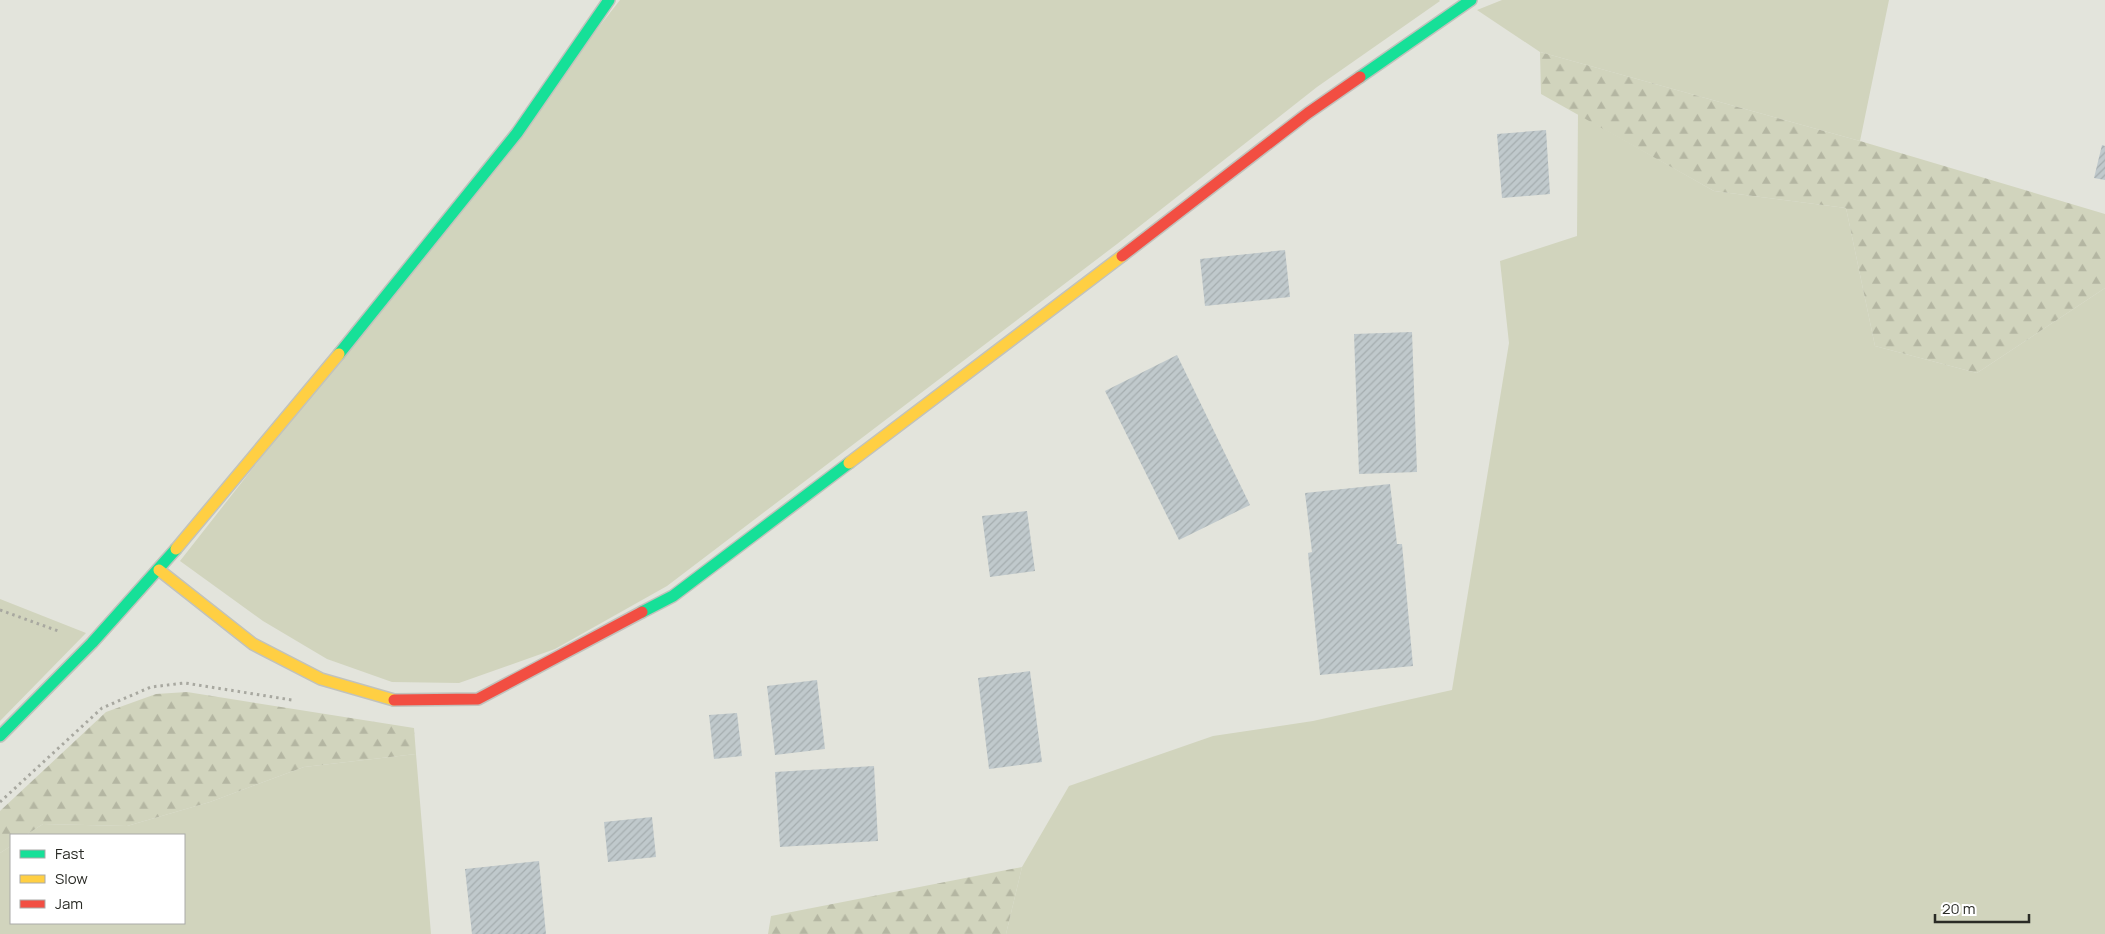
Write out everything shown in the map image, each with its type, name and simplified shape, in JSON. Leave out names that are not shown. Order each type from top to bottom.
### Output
[{"type":"street","points":[[0,736],[92,643],[159,570],[345,347],[517,133],[609,0]]},
{"type":"street","points":[[159,570],[253,644],[321,679],[394,700],[478,699],[673,596],[1308,113],[1471,0]]},
{"type":"path","points":[[0,610],[92,643]]},
{"type":"green space","points":[[620,0],[1440,1],[1317,87],[1117,244],[667,586],[555,649],[459,683],[392,682],[327,659],[263,621],[180,561]]},
{"type":"green space","points":[[1502,0],[1889,0],[1860,141],[1540,52],[1477,10]]},
{"type":"green space","points":[[1540,52],[1860,141],[2105,214],[2105,288],[1977,373],[1875,346],[1846,208],[1714,191],[1541,94]]},
{"type":"green space","points":[[1578,114],[1714,191],[1846,208],[1875,346],[1977,373],[2105,288],[2105,934],[1006,934],[1022,867],[1069,786],[1213,736],[1313,721],[1452,690],[1509,343],[1500,261],[1577,236]]},
{"type":"green space","points":[[0,599],[86,633],[0,721]]},
{"type":"green space","points":[[187,692],[414,728],[416,754],[304,767],[210,802],[127,826],[43,824],[28,834],[10,834],[10,847],[0,853],[0,811],[106,712],[156,694]]},
{"type":"green space","points":[[416,754],[431,934],[0,934],[0,853],[10,847],[10,924],[185,924],[185,834],[28,834],[43,824],[127,826],[210,802],[304,767]]},
{"type":"green space","points":[[1022,867],[1006,934],[768,934],[771,916]]},
{"type":"building","points":[[1546,130],[1550,194],[1502,198],[1497,134]]},
{"type":"building","points":[[2102,145],[2105,146],[2105,180],[2094,178]]},
{"type":"building","points":[[1285,250],[1290,297],[1205,306],[1200,259]]},
{"type":"building","points":[[1412,332],[1417,472],[1359,474],[1354,334]]},
{"type":"building","points":[[1177,355],[1250,505],[1179,540],[1105,391]]},
{"type":"building","points":[[1390,484],[1397,544],[1402,544],[1413,666],[1320,675],[1308,553],[1312,552],[1305,493]]},
{"type":"building","points":[[1027,511],[1035,571],[990,577],[982,516]]},
{"type":"building","points":[[1030,671],[1042,762],[989,769],[978,678]]},
{"type":"building","points":[[817,680],[825,749],[775,755],[767,686]]},
{"type":"building","points":[[737,713],[742,756],[714,759],[709,715]]},
{"type":"building","points":[[874,766],[878,841],[780,847],[775,772]]},
{"type":"building","points":[[652,817],[656,857],[608,862],[604,822]]},
{"type":"building","points":[[539,861],[546,934],[472,934],[465,869]]},
{"type":"traffic: fast","points":[[339,354],[517,133],[609,0]]},
{"type":"traffic: fast","points":[[1360,77],[1471,0]]},
{"type":"traffic: fast","points":[[642,612],[673,596],[849,463]]},
{"type":"traffic: fast","points":[[0,736],[92,643],[176,549]]},
{"type":"traffic: slow","points":[[849,463],[1122,256]]},
{"type":"traffic: slow","points":[[176,549],[339,354]]},
{"type":"traffic: slow","points":[[159,570],[253,644],[321,679],[394,700]]},
{"type":"traffic: jam","points":[[1122,256],[1308,113],[1360,77]]},
{"type":"traffic: jam","points":[[394,700],[478,699],[642,612]]}]
